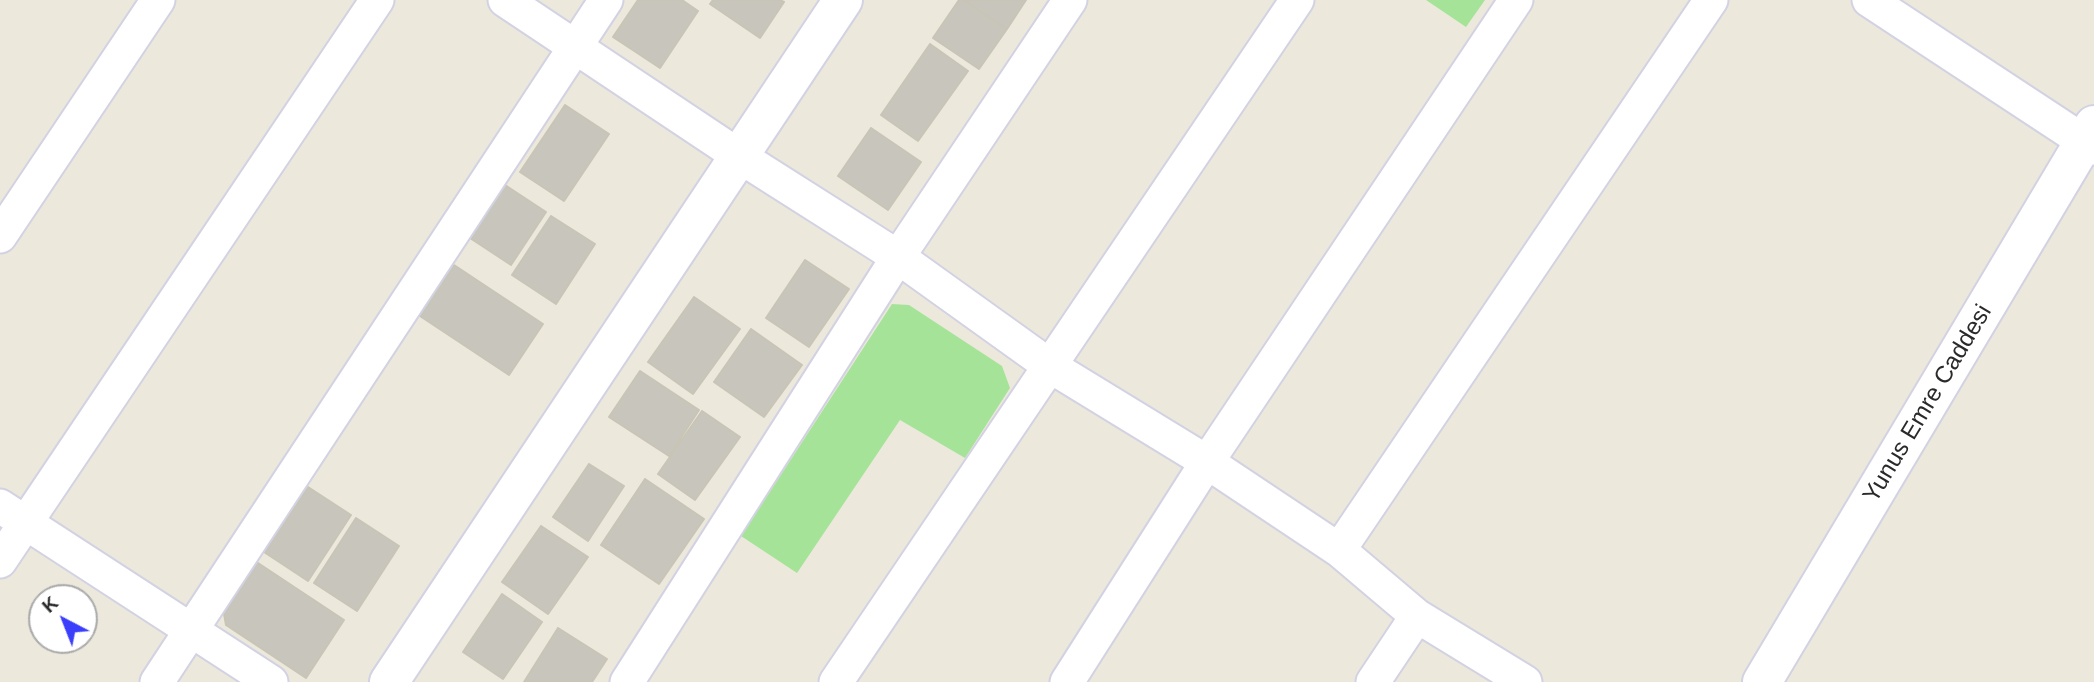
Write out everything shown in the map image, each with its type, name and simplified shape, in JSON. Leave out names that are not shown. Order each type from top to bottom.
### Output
[{"type":"street","points":[[0,236],[158,0]]},
{"type":"street","points":[[0,561],[13,514],[377,0]]},
{"type":"street","points":[[505,0],[898,257],[1050,366],[1207,462],[1339,550],[1417,617],[1525,682]]},
{"type":"street","points":[[157,682],[606,0]]},
{"type":"street","points":[[389,682],[843,0]]},
{"type":"street","points":[[626,682],[898,257],[1070,0]]},
{"type":"street","points":[[836,682],[1297,0]]},
{"type":"street","points":[[1067,682],[1207,462],[1516,0]]},
{"type":"street","points":[[1339,550],[1711,0]]},
{"type":"street","points":[[1869,0],[2091,138]]},
{"type":"street","name":"Yunus Emre Caddesi","points":[[1762,682],[2091,138]]},
{"type":"street","points":[[13,514],[271,682]]},
{"type":"street","points":[[1373,682],[1417,617]]},
{"type":"green space","points":[[1426,0],[1485,0],[1466,27]]},
{"type":"green space","points":[[892,304],[909,305],[1002,366],[1010,388],[965,458],[900,420],[797,573],[741,536]]},
{"type":"building","points":[[638,0],[682,0],[698,11],[660,68],[613,37]]},
{"type":"building","points":[[713,0],[784,2],[760,38],[710,4]]},
{"type":"building","points":[[959,0],[1007,29],[979,69],[933,38]]},
{"type":"building","points":[[963,0],[1026,0],[1007,29]]},
{"type":"building","points":[[930,44],[968,71],[918,141],[881,115]]},
{"type":"building","points":[[565,105],[609,134],[564,201],[520,172]]},
{"type":"building","points":[[871,128],[921,162],[888,210],[838,176]]},
{"type":"building","points":[[505,185],[546,212],[511,265],[470,238]]},
{"type":"building","points":[[551,216],[595,244],[556,304],[512,275]]},
{"type":"building","points":[[805,260],[849,289],[809,347],[766,318]]},
{"type":"building","points":[[454,265],[543,324],[509,375],[420,316]]},
{"type":"building","points":[[694,297],[740,329],[693,394],[648,362]]},
{"type":"building","points":[[751,329],[802,365],[764,417],[714,382]]},
{"type":"building","points":[[640,371],[699,410],[669,456],[609,417]]},
{"type":"building","points":[[702,411],[740,437],[695,500],[658,474]]},
{"type":"building","points":[[589,464],[624,486],[588,541],[553,517]]},
{"type":"building","points":[[645,479],[704,519],[659,584],[601,545]]},
{"type":"building","points":[[308,487],[351,515],[308,581],[264,552]]},
{"type":"building","points":[[356,518],[399,546],[357,611],[314,583]]},
{"type":"building","points":[[541,526],[588,557],[548,614],[502,582]]},
{"type":"building","points":[[255,561],[344,620],[306,678],[226,625],[223,608]]},
{"type":"building","points":[[502,594],[542,622],[503,679],[463,652]]},
{"type":"building","points":[[558,628],[607,659],[592,682],[524,682]]}]
